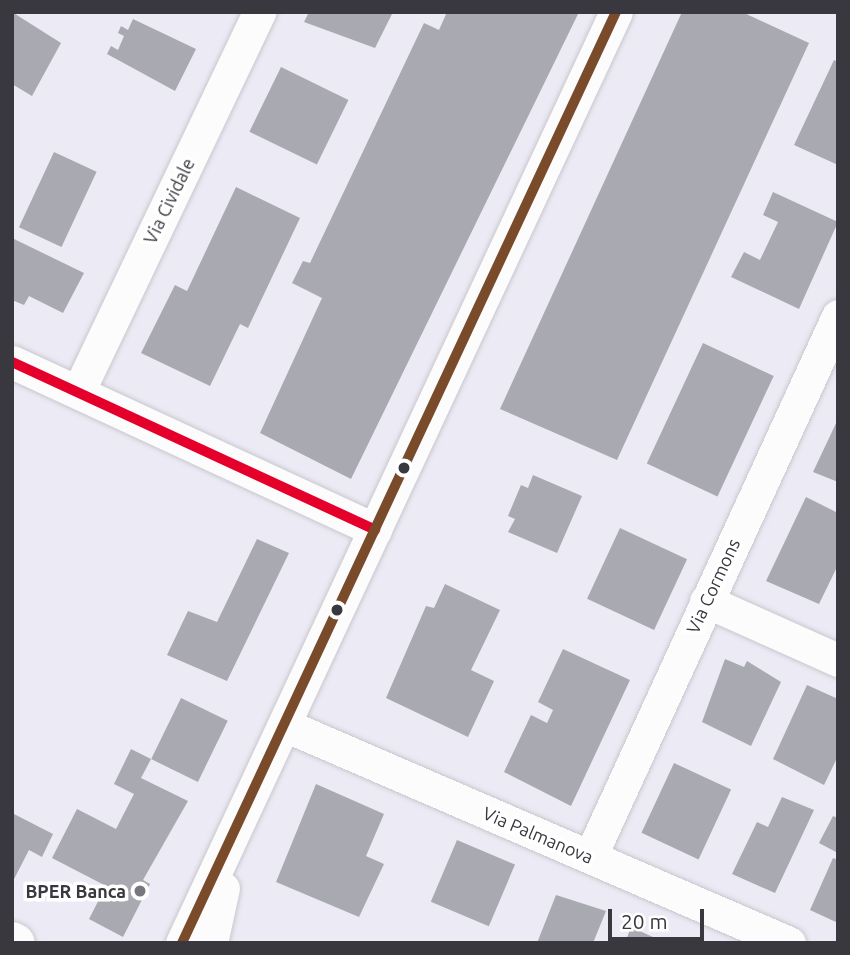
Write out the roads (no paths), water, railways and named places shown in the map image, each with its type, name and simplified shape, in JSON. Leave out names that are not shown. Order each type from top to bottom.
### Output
[{"type":"street","name":"Via Cividale","points":[[79,390],[259,12]]},
{"type":"street","points":[[182,943],[287,726],[375,530],[616,12]]},
{"type":"street","name":"Via Cormons","points":[[590,857],[706,601],[835,330]]},
{"type":"street","points":[[12,362],[79,390],[375,530]]},
{"type":"street","points":[[706,601],[838,660]]},
{"type":"street","name":"Via Palmanova","points":[[287,726],[789,943]]},
{"type":"street","points":[[211,943],[234,838]]},
{"type":"place","name":"BPER Banca","points":[[140,891]]}]
